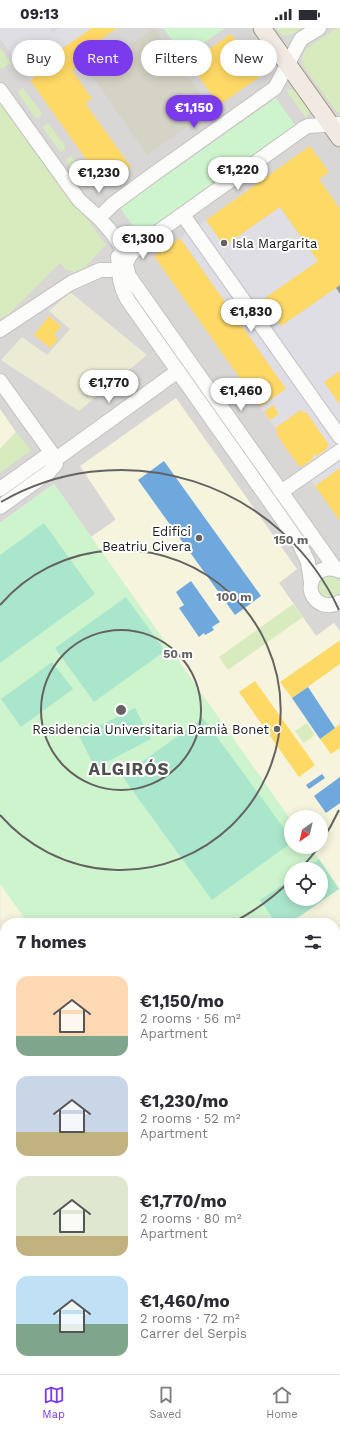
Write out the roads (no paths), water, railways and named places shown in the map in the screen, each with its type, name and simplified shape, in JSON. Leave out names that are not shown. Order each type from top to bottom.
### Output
[{"type":"main road","points":[[262,28],[288,66],[337,129]]},
{"type":"street","points":[[319,28],[301,39],[275,88],[113,204],[99,218],[99,226],[118,256],[119,280],[127,299],[299,543],[308,562],[312,594],[315,599],[320,603],[340,612]]},
{"type":"street","points":[[0,90],[79,200],[99,218],[121,247],[129,276],[281,492],[338,570]]},
{"type":"street","points":[[126,264],[130,255],[141,244],[308,126],[337,129]]},
{"type":"street","points":[[86,206],[96,208],[113,204]]},
{"type":"street","points":[[113,204],[109,216],[111,222],[124,240],[141,244]]},
{"type":"street","points":[[183,214],[340,436]]},
{"type":"street","points":[[0,330],[72,283],[100,270],[110,270]]},
{"type":"street","points":[[56,458],[178,371]]},
{"type":"street","points":[[0,381],[56,458],[56,464],[49,472],[0,507]]},
{"type":"street","points":[[281,492],[340,451]]},
{"type":"street","points":[[0,489],[46,457],[51,456],[56,458]]},
{"type":"street","points":[[311,582],[314,576],[323,569],[338,570]]},
{"type":"street","points":[[326,605],[333,605],[340,602]]},
{"type":"place","name":"Isla Margarita","points":[[224,243]]},
{"type":"place","name":"Edifici Beatriu Civera","points":[[199,538]]},
{"type":"place","name":"Residencia Universitaria Damià Bonet","points":[[277,729]]},
{"type":"district","name":"ALGIRÓS","points":[[129,769]]}]
